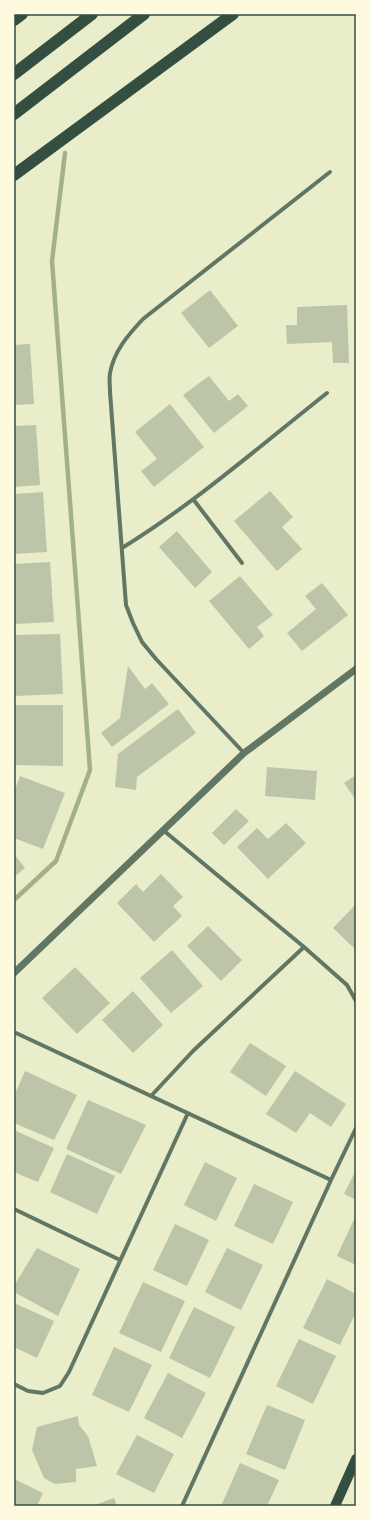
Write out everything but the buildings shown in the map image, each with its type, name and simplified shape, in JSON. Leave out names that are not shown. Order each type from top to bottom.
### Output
[{"type":"highway","points":[[14,20],[22,14]]},
{"type":"highway","points":[[14,74],[92,14]]},
{"type":"highway","points":[[14,114],[144,14]]},
{"type":"highway","points":[[14,175],[233,14]]},
{"type":"main road","points":[[335,1506],[356,1459]]},
{"type":"street","points":[[244,753],[142,642],[126,605],[110,392],[110,372],[117,352],[126,338],[142,319],[330,172]]},
{"type":"street","points":[[122,548],[152,530],[327,393]]},
{"type":"street","points":[[193,499],[242,563]]},
{"type":"street","points":[[14,973],[244,753],[356,669]]},
{"type":"street","points":[[163,830],[304,946],[346,985],[356,1001]]},
{"type":"street","points":[[151,1096],[193,1051],[304,946]]},
{"type":"street","points":[[16,1033],[331,1180]]},
{"type":"street","points":[[14,1384],[28,1391],[43,1393],[60,1386],[68,1372],[188,1113]]},
{"type":"street","points":[[182,1506],[356,1128]]},
{"type":"street","points":[[14,1209],[120,1260]]},
{"type":"waterway","points":[[14,900],[56,861],[90,770],[52,261],[65,153]]}]
